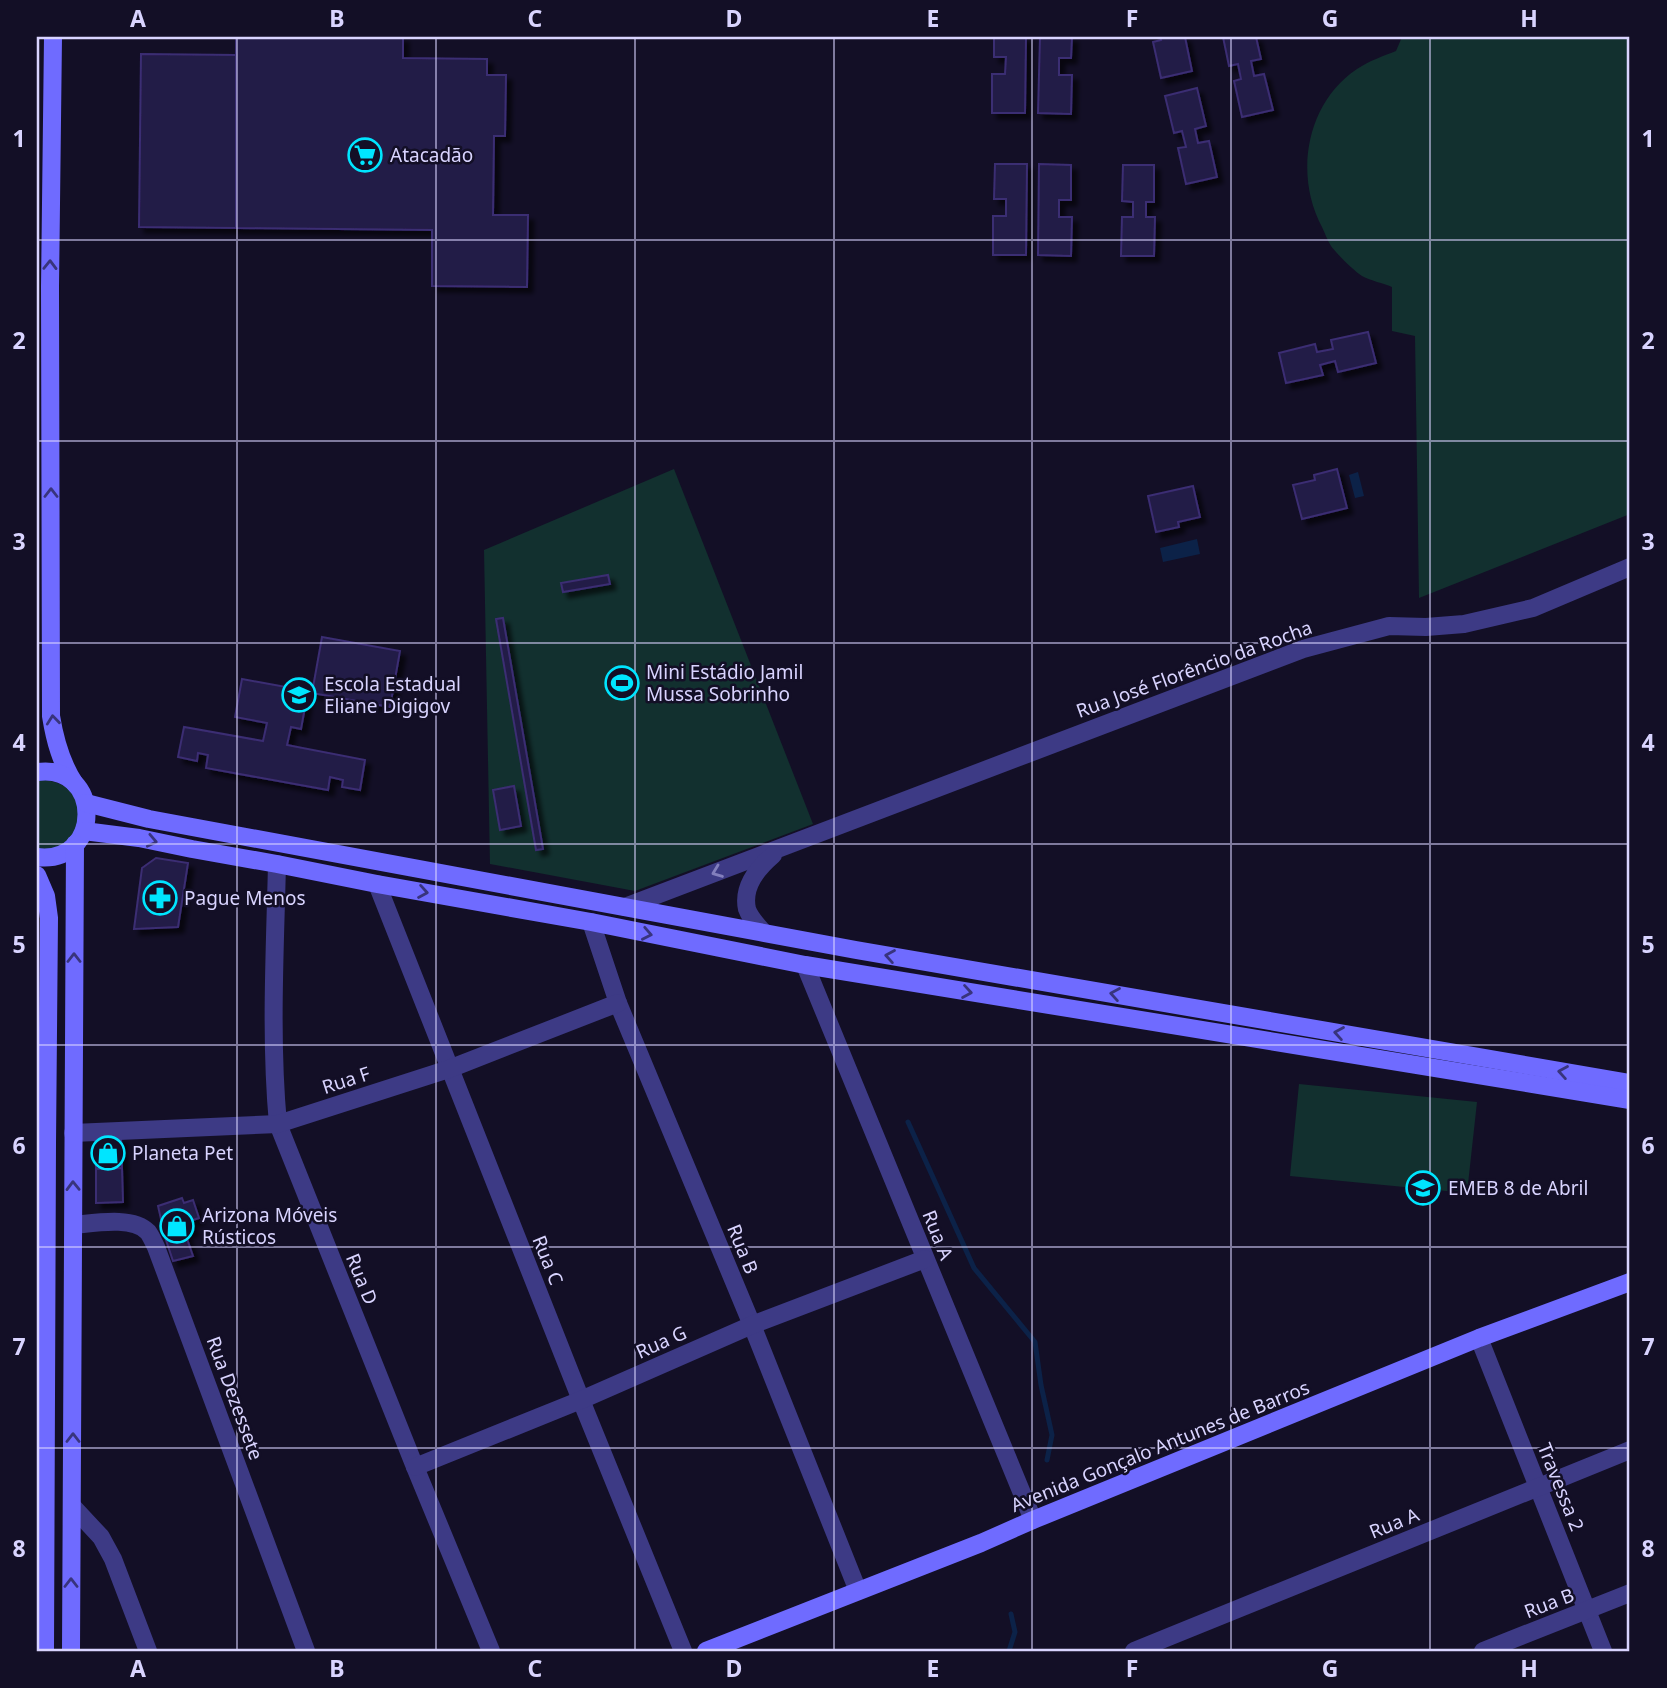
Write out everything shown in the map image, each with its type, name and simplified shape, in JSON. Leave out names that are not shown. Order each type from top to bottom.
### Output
[{"type":"main road","points":[[52,37],[51,716],[55,740],[66,770],[86,803],[87,822],[80,838],[73,1133],[71,1651]]},
{"type":"main road","points":[[37,772],[55,773],[75,784]]},
{"type":"main road","points":[[86,803],[149,818],[764,933],[1630,1083]]},
{"type":"main road","points":[[37,857],[60,855],[80,838],[139,838],[591,922],[805,965],[1630,1100]]},
{"type":"main road","points":[[38,882],[46,895],[49,918],[41,1234],[45,1651]]},
{"type":"main road","name":"Avenida Gonçalo Antunes de Barros","points":[[706,1651],[981,1543],[1479,1338],[1630,1282]]},
{"type":"street","name":"Rua José Florêncio da Rocha","points":[[625,907],[1303,649],[1389,626],[1464,624],[1532,608],[1630,567]]},
{"type":"street","name":"Rua José Florêncio da Rocha","points":[[764,933],[747,909],[747,892],[751,879],[760,866],[781,848]]},
{"type":"street","name":"Rua D","points":[[277,864],[273,1040],[278,1124],[491,1651]]},
{"type":"street","name":"Rua C","points":[[377,884],[683,1651]]},
{"type":"street","name":"Rua B","points":[[591,922],[618,1003],[752,1325],[858,1591]]},
{"type":"street","name":"Rua A","points":[[805,965],[1033,1520]]},
{"type":"street","name":"Rua F","points":[[73,1133],[278,1124],[449,1069],[618,1003]]},
{"type":"street","name":"Rua Dezessete","points":[[74,1225],[125,1222],[148,1232],[156,1247],[306,1651]]},
{"type":"street","name":"Rua G","points":[[415,1467],[581,1400],[752,1325],[925,1259]]},
{"type":"street","name":"Travessa 2","points":[[1479,1338],[1603,1651]]},
{"type":"street","name":"Rua A","points":[[1134,1651],[1630,1450]]},
{"type":"street","points":[[72,1506],[101,1537],[113,1559],[148,1651]]},
{"type":"street","name":"Rua B","points":[[1483,1651],[1630,1593]]},
{"type":"green space","points":[[1402,37],[1630,37],[1630,514],[1419,598],[1415,336],[1392,331],[1392,287],[1362,276],[1331,246],[1313,207],[1307,163],[1316,120],[1326,101],[1340,83],[1357,69],[1396,51]]},
{"type":"green space","name":"Mini Estádio Jamil Mussa Sobrinho","points":[[674,469],[813,824],[635,891],[490,864],[484,550]]},
{"type":"green space","points":[[37,779],[58,783],[70,790],[77,803],[78,828],[64,847],[37,853]]},
{"type":"green space","points":[[1299,1084],[1477,1102],[1467,1193],[1290,1176]]},
{"type":"water","points":[[1358,472],[1364,496],[1355,498],[1349,475]]},
{"type":"water","points":[[1197,539],[1200,554],[1163,562],[1160,548]]},
{"type":"building","name":"Atacadão","points":[[236,37],[403,37],[403,58],[487,59],[487,75],[506,75],[505,136],[494,136],[493,215],[528,215],[527,287],[432,286],[432,230],[236,228]]},
{"type":"building","points":[[994,37],[1026,37],[1025,113],[992,113],[992,74],[1005,74],[1006,57],[994,57]]},
{"type":"building","points":[[1040,37],[1072,37],[1071,58],[1059,58],[1059,75],[1072,75],[1071,114],[1038,113]]},
{"type":"building","points":[[1160,37],[1185,37],[1192,71],[1161,78],[1153,42],[1161,40]]},
{"type":"building","points":[[1223,37],[1256,37],[1261,59],[1251,61],[1254,76],[1264,74],[1273,110],[1242,117],[1234,81],[1241,79],[1238,64],[1229,66]]},
{"type":"building","points":[[141,54],[236,55],[236,228],[139,227]]},
{"type":"building","points":[[1197,88],[1206,126],[1195,129],[1198,143],[1209,141],[1217,177],[1186,184],[1178,148],[1186,147],[1182,131],[1174,133],[1165,96]]},
{"type":"building","points":[[995,164],[1027,164],[1026,255],[993,255],[993,216],[1006,216],[1006,199],[994,199]]},
{"type":"building","points":[[1039,164],[1071,165],[1071,200],[1059,200],[1059,217],[1072,217],[1071,256],[1038,255]]},
{"type":"building","points":[[1123,165],[1154,165],[1154,202],[1146,202],[1146,217],[1155,217],[1154,256],[1121,256],[1122,217],[1133,217],[1133,202],[1122,201]]},
{"type":"building","points":[[1368,332],[1376,363],[1338,372],[1335,361],[1320,365],[1323,375],[1286,383],[1279,353],[1315,344],[1317,352],[1333,349],[1331,340]]},
{"type":"building","points":[[1337,469],[1347,508],[1302,519],[1293,485],[1315,480],[1314,475]]},
{"type":"building","points":[[1193,486],[1200,517],[1178,522],[1179,527],[1156,532],[1148,496]]},
{"type":"building","points":[[608,575],[610,584],[563,592],[561,583]]},
{"type":"building","points":[[503,618],[543,849],[536,850],[496,619]]},
{"type":"building","points":[[322,637],[400,651],[390,707],[312,693]]},
{"type":"building","points":[[242,679],[308,691],[301,729],[291,727],[287,745],[365,760],[360,790],[342,787],[343,780],[330,777],[328,790],[206,768],[208,755],[198,753],[197,761],[178,757],[184,727],[263,741],[267,723],[235,717]]},
{"type":"building","points":[[514,786],[521,826],[500,830],[493,790]]},
{"type":"building","name":"Pague Menos","points":[[156,858],[188,863],[178,927],[134,929],[142,868]]},
{"type":"building","name":"Planeta Pet","points":[[95,1138],[121,1138],[122,1168],[96,1169]]},
{"type":"building","points":[[122,1168],[123,1202],[96,1203],[96,1169]]},
{"type":"building","name":"Arizona Móveis Rústicos","points":[[182,1198],[184,1203],[193,1200],[199,1218],[190,1221],[193,1230],[185,1233],[193,1256],[173,1261],[158,1206]]},
{"type":"waterway","points":[[908,1122],[974,1268],[1035,1342],[1052,1435],[1047,1460]]},
{"type":"waterway","points":[[1009,1651],[1015,1632],[1011,1614]]},
{"type":"place","name":"Atacadão","points":[[365,155]]},
{"type":"place","name":"Mini Estádio Jamil Mussa Sobrinho","points":[[622,683]]},
{"type":"place","name":"Escola Estadual Eliane Digigov","points":[[299,695]]},
{"type":"place","name":"Pague Menos","points":[[160,898]]},
{"type":"place","name":"Planeta Pet","points":[[108,1153]]},
{"type":"place","name":"EMEB 8 de Abril","points":[[1423,1188]]},
{"type":"place","name":"Arizona Móveis Rústicos","points":[[177,1226]]}]
